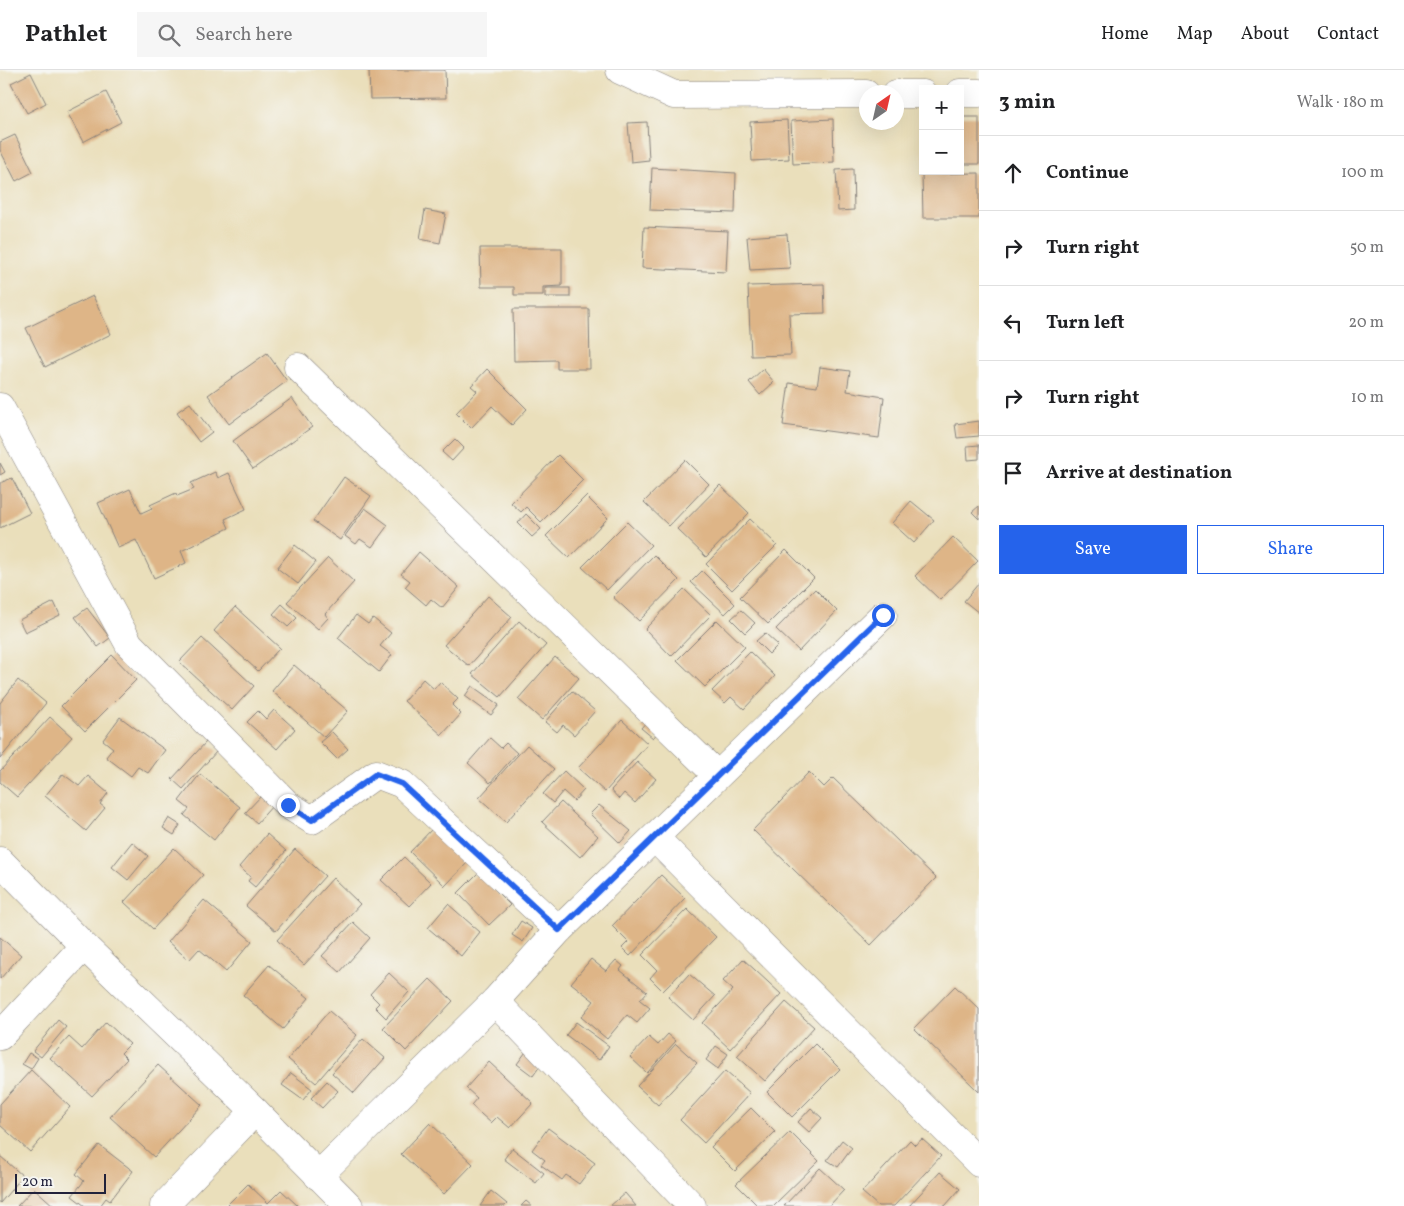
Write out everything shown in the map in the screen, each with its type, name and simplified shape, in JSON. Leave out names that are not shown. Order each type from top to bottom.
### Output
[{"type":"street","points":[[620,70],[674,95],[859,94]]},
{"type":"street","points":[[964,93],[979,93]]},
{"type":"street","points":[[904,94],[919,94]]},
{"type":"street","points":[[298,367],[718,775]]},
{"type":"street","points":[[0,407],[128,644],[288,805],[312,820],[376,774],[402,784],[559,930]]},
{"type":"street","points":[[318,1176],[495,1001],[559,930],[883,615]]},
{"type":"street","points":[[655,838],[979,1164]]},
{"type":"street","points":[[0,861],[349,1206]]},
{"type":"street","points":[[0,1036],[84,946]]},
{"type":"street","points":[[495,1001],[692,1206]]},
{"type":"street","points":[[164,1206],[255,1111]]},
{"type":"building","points":[[369,70],[445,70],[446,98],[370,99]]},
{"type":"building","points":[[31,73],[46,103],[27,113],[11,83]]},
{"type":"building","points":[[106,92],[121,122],[83,142],[67,112]]},
{"type":"building","points":[[964,117],[979,117],[979,164],[964,164]]},
{"type":"building","points":[[833,119],[834,162],[793,164],[791,121]]},
{"type":"building","points":[[787,120],[789,159],[752,161],[750,122]]},
{"type":"building","points":[[647,122],[649,160],[631,162],[628,123]]},
{"type":"building","points":[[15,135],[33,172],[16,181],[0,150],[0,142]]},
{"type":"building","points":[[652,168],[736,173],[735,213],[650,210]]},
{"type":"building","points":[[853,169],[854,210],[838,211],[836,170]]},
{"type":"building","points":[[964,173],[979,173],[979,218],[923,218],[922,175],[964,175]]},
{"type":"building","points":[[425,210],[446,214],[440,243],[420,239]]},
{"type":"building","points":[[644,227],[728,231],[726,272],[642,268]]},
{"type":"building","points":[[787,234],[790,268],[750,270],[747,237]]},
{"type":"building","points":[[480,248],[562,248],[562,286],[543,287],[543,295],[514,295],[514,287],[481,287]]},
{"type":"building","points":[[824,284],[825,313],[789,314],[791,355],[751,356],[748,286]]},
{"type":"building","points":[[545,288],[570,288],[570,297],[545,297]]},
{"type":"building","points":[[93,296],[111,334],[45,367],[26,328]]},
{"type":"building","points":[[513,309],[589,309],[590,369],[557,369],[557,360],[514,361]]},
{"type":"building","points":[[267,353],[287,381],[229,424],[208,395]]},
{"type":"building","points":[[820,367],[850,371],[847,391],[884,397],[879,438],[783,425],[789,383],[817,387]]},
{"type":"building","points":[[487,369],[527,409],[512,425],[492,406],[471,428],[456,413],[477,391],[471,386]]},
{"type":"building","points":[[763,369],[774,382],[760,395],[749,382]]},
{"type":"building","points":[[292,398],[312,427],[253,469],[233,441]]},
{"type":"building","points":[[190,403],[212,432],[199,442],[177,412]]},
{"type":"building","points":[[979,421],[979,436],[957,438],[955,424]]},
{"type":"building","points":[[455,439],[464,448],[452,461],[442,452]]},
{"type":"building","points":[[979,445],[979,459],[968,460],[967,446]]},
{"type":"building","points":[[558,455],[583,480],[541,522],[526,507],[521,512],[511,503]]},
{"type":"building","points":[[685,460],[709,484],[669,526],[644,502]]},
{"type":"building","points":[[0,463],[5,472],[0,475]]},
{"type":"building","points":[[215,472],[218,478],[229,473],[246,509],[225,519],[229,528],[181,551],[186,563],[154,578],[136,540],[118,548],[98,503],[130,489],[141,513],[152,508],[150,505],[176,493],[177,496],[194,489],[191,483]]},
{"type":"building","points":[[344,477],[371,496],[340,540],[313,521]]},
{"type":"building","points":[[12,478],[30,513],[0,528],[0,483]]},
{"type":"building","points":[[720,485],[749,513],[706,557],[677,529]]},
{"type":"building","points":[[586,496],[608,518],[569,558],[546,536]]},
{"type":"building","points":[[911,501],[934,520],[914,543],[892,523]]},
{"type":"building","points":[[979,506],[979,519],[972,512]]},
{"type":"building","points":[[365,508],[388,525],[372,547],[360,539],[356,544],[345,536]]},
{"type":"building","points":[[526,514],[541,529],[532,537],[518,523]]},
{"type":"building","points":[[750,519],[777,545],[732,590],[706,564]]},
{"type":"building","points":[[627,522],[651,545],[607,590],[582,567]]},
{"type":"building","points":[[953,537],[978,561],[940,600],[915,576]]},
{"type":"building","points":[[295,545],[316,562],[298,584],[277,568]]},
{"type":"building","points":[[786,550],[814,578],[768,624],[740,597]]},
{"type":"building","points":[[419,552],[459,587],[442,608],[431,599],[426,605],[405,587],[410,581],[401,574]]},
{"type":"building","points":[[654,555],[679,580],[639,621],[613,597]]},
{"type":"building","points":[[328,558],[354,582],[325,614],[328,618],[318,629],[287,602]]},
{"type":"building","points":[[702,571],[735,604],[725,614],[691,582]]},
{"type":"building","points":[[979,583],[979,613],[964,601]]},
{"type":"building","points":[[684,589],[711,615],[671,656],[645,629]]},
{"type":"building","points":[[815,589],[837,611],[799,651],[776,629]]},
{"type":"building","points":[[488,596],[512,617],[469,666],[444,645]]},
{"type":"building","points":[[54,602],[60,615],[25,632],[19,620]]},
{"type":"building","points":[[282,604],[297,618],[288,627],[273,614]]},
{"type":"building","points":[[235,607],[280,648],[258,671],[214,631]]},
{"type":"building","points":[[87,608],[110,638],[98,647],[75,617]]},
{"type":"building","points":[[741,610],[755,623],[745,633],[731,619]]},
{"type":"building","points":[[356,615],[368,624],[373,618],[391,633],[380,646],[392,655],[379,672],[338,638]]},
{"type":"building","points":[[717,620],[745,647],[705,687],[677,660]]},
{"type":"building","points":[[519,621],[546,645],[500,697],[472,674]]},
{"type":"building","points":[[765,633],[778,645],[769,654],[756,641]]},
{"type":"building","points":[[202,638],[254,686],[232,710],[179,662]]},
{"type":"building","points":[[750,652],[775,676],[744,709],[731,697],[725,703],[712,691]]},
{"type":"building","points":[[112,655],[136,680],[85,731],[61,706]]},
{"type":"building","points":[[555,657],[579,678],[542,720],[518,699]]},
{"type":"building","points":[[294,665],[348,711],[324,737],[272,691]]},
{"type":"building","points":[[423,679],[434,689],[440,682],[458,699],[452,705],[461,714],[442,735],[404,701]]},
{"type":"building","points":[[18,680],[46,703],[0,759],[0,703]]},
{"type":"building","points":[[472,686],[499,705],[491,715],[465,696]]},
{"type":"building","points":[[572,691],[595,711],[574,735],[563,725],[557,732],[545,722]]},
{"type":"building","points":[[274,710],[295,729],[277,749],[247,722],[258,711],[266,719]]},
{"type":"building","points":[[50,717],[72,737],[17,797],[0,782],[0,771]]},
{"type":"building","points":[[120,717],[165,750],[148,773],[138,767],[131,776],[106,757],[113,748],[103,740]]},
{"type":"building","points":[[622,720],[648,744],[605,792],[578,768]]},
{"type":"building","points":[[648,720],[660,730],[653,738],[641,728]]},
{"type":"building","points":[[332,732],[348,749],[337,759],[320,742]]},
{"type":"building","points":[[490,738],[501,748],[506,743],[517,753],[490,783],[468,763]]},
{"type":"building","points":[[206,742],[217,751],[183,789],[172,779]]},
{"type":"building","points":[[527,745],[554,769],[506,822],[479,798]]},
{"type":"building","points":[[637,762],[656,779],[635,803],[624,793],[619,799],[611,790]]},
{"type":"building","points":[[564,771],[584,790],[574,801],[563,791],[553,803],[543,794]]},
{"type":"building","points":[[809,772],[824,787],[833,778],[936,878],[871,945],[753,830]]},
{"type":"building","points":[[63,774],[79,786],[88,776],[108,793],[100,804],[105,808],[86,831],[45,796]]},
{"type":"building","points":[[200,774],[240,807],[214,840],[184,815],[189,809],[179,801]]},
{"type":"building","points":[[262,795],[273,805],[257,823],[245,813]]},
{"type":"building","points":[[561,802],[598,836],[580,857],[542,822]]},
{"type":"building","points":[[599,805],[631,831],[620,843],[590,814]]},
{"type":"building","points":[[169,818],[180,825],[174,835],[163,828]]},
{"type":"building","points":[[434,827],[469,861],[445,886],[410,852]]},
{"type":"building","points":[[267,834],[286,851],[255,887],[248,881],[251,877],[239,867]]},
{"type":"building","points":[[132,842],[148,856],[128,880],[112,867]]},
{"type":"building","points":[[174,848],[203,875],[153,929],[124,902]]},
{"type":"building","points":[[295,849],[325,876],[276,931],[246,906]]},
{"type":"building","points":[[404,857],[431,883],[409,906],[381,880]]},
{"type":"building","points":[[478,873],[510,905],[489,925],[458,893]]},
{"type":"building","points":[[661,875],[685,898],[630,956],[622,948],[628,942],[612,926]]},
{"type":"building","points":[[333,878],[360,904],[304,965],[277,940]]},
{"type":"building","points":[[204,900],[252,941],[226,972],[199,949],[189,960],[168,942]]},
{"type":"building","points":[[448,904],[480,932],[461,956],[428,928]]},
{"type":"building","points":[[687,909],[716,937],[663,991],[650,978],[657,970],[642,955]]},
{"type":"building","points":[[521,921],[532,928],[523,942],[512,935]]},
{"type":"building","points":[[353,922],[370,938],[340,972],[322,956]]},
{"type":"building","points":[[0,937],[21,955],[0,979]]},
{"type":"building","points":[[591,959],[606,971],[616,960],[623,966],[620,970],[647,992],[640,1000],[650,1008],[637,1023],[627,1015],[607,1039],[581,1017],[594,1001],[571,983]]},
{"type":"building","points":[[743,959],[781,994],[730,1049],[702,1023],[733,990],[723,981]]},
{"type":"building","points":[[269,965],[309,998],[283,1029],[243,995]]},
{"type":"building","points":[[389,973],[409,992],[386,1018],[375,1007],[379,1003],[370,994]]},
{"type":"building","points":[[689,974],[715,996],[693,1020],[668,997]]},
{"type":"building","points":[[430,979],[453,1001],[406,1051],[383,1028]]},
{"type":"building","points":[[955,986],[979,1009],[979,1092],[914,1028]]},
{"type":"building","points":[[786,1002],[814,1027],[765,1081],[737,1056]]},
{"type":"building","points":[[329,1011],[357,1035],[316,1083],[288,1059]]},
{"type":"building","points":[[58,1020],[66,1027],[41,1057],[33,1051]]},
{"type":"building","points":[[106,1022],[130,1044],[121,1053],[127,1059],[92,1096],[50,1058],[69,1037],[82,1049]]},
{"type":"building","points":[[576,1022],[609,1046],[599,1060],[566,1035]]},
{"type":"building","points":[[668,1034],[676,1041],[647,1073],[630,1057],[649,1037],[658,1045]]},
{"type":"building","points":[[363,1039],[385,1058],[354,1093],[332,1073]]},
{"type":"building","points":[[676,1044],[697,1063],[658,1105],[637,1086]]},
{"type":"building","points":[[815,1044],[840,1069],[792,1117],[767,1092]]},
{"type":"building","points":[[716,1046],[728,1054],[718,1069],[706,1060]]},
{"type":"building","points":[[528,1049],[544,1060],[533,1076],[517,1064]]},
{"type":"building","points":[[29,1053],[38,1058],[31,1069],[22,1064]]},
{"type":"building","points":[[489,1062],[533,1103],[510,1128],[497,1117],[491,1123],[471,1105],[477,1098],[466,1088]]},
{"type":"building","points":[[158,1065],[202,1105],[154,1157],[110,1117]]},
{"type":"building","points":[[31,1070],[70,1107],[30,1152],[0,1125],[0,1104]]},
{"type":"building","points":[[725,1071],[750,1093],[704,1143],[680,1120]]},
{"type":"building","points":[[291,1073],[312,1089],[303,1100],[282,1085]]},
{"type":"building","points":[[327,1081],[338,1091],[322,1108],[311,1098]]},
{"type":"building","points":[[751,1108],[775,1132],[735,1171],[711,1147]]},
{"type":"building","points":[[811,1108],[822,1118],[809,1132],[798,1122]]},
{"type":"building","points":[[430,1123],[473,1164],[444,1194],[401,1154]]},
{"type":"building","points":[[548,1128],[595,1163],[579,1184],[566,1175],[562,1180],[541,1165],[545,1160],[532,1150]]},
{"type":"building","points":[[790,1132],[819,1161],[773,1206],[758,1206],[736,1184]]},
{"type":"building","points":[[922,1139],[941,1156],[894,1206],[878,1206],[862,1192],[910,1140],[915,1145]]},
{"type":"building","points":[[842,1140],[852,1148],[838,1167],[827,1160]]},
{"type":"building","points":[[99,1145],[133,1171],[110,1201],[106,1198],[100,1206],[85,1206],[72,1196],[84,1181],[76,1174]]},
{"type":"building","points":[[512,1148],[544,1173],[536,1183],[504,1159]]},
{"type":"building","points":[[0,1156],[23,1176],[0,1203]]},
{"type":"building","points":[[820,1168],[844,1190],[829,1206],[784,1206]]},
{"type":"building","points":[[940,1172],[960,1189],[945,1206],[909,1206]]},
{"type":"building","points":[[248,1184],[268,1203],[281,1190],[298,1206],[230,1206],[228,1204]]},
{"type":"building","points":[[34,1188],[54,1206],[17,1206]]},
{"type":"building","points":[[491,1191],[507,1204],[505,1206],[480,1206]]},
{"type":"building","points":[[625,1193],[636,1206],[610,1206]]},
{"type":"building","points":[[526,1201],[532,1206],[521,1206]]},
{"type":"route","points":[[288,805],[312,820],[376,774],[402,784],[559,930],[883,615]]}]
